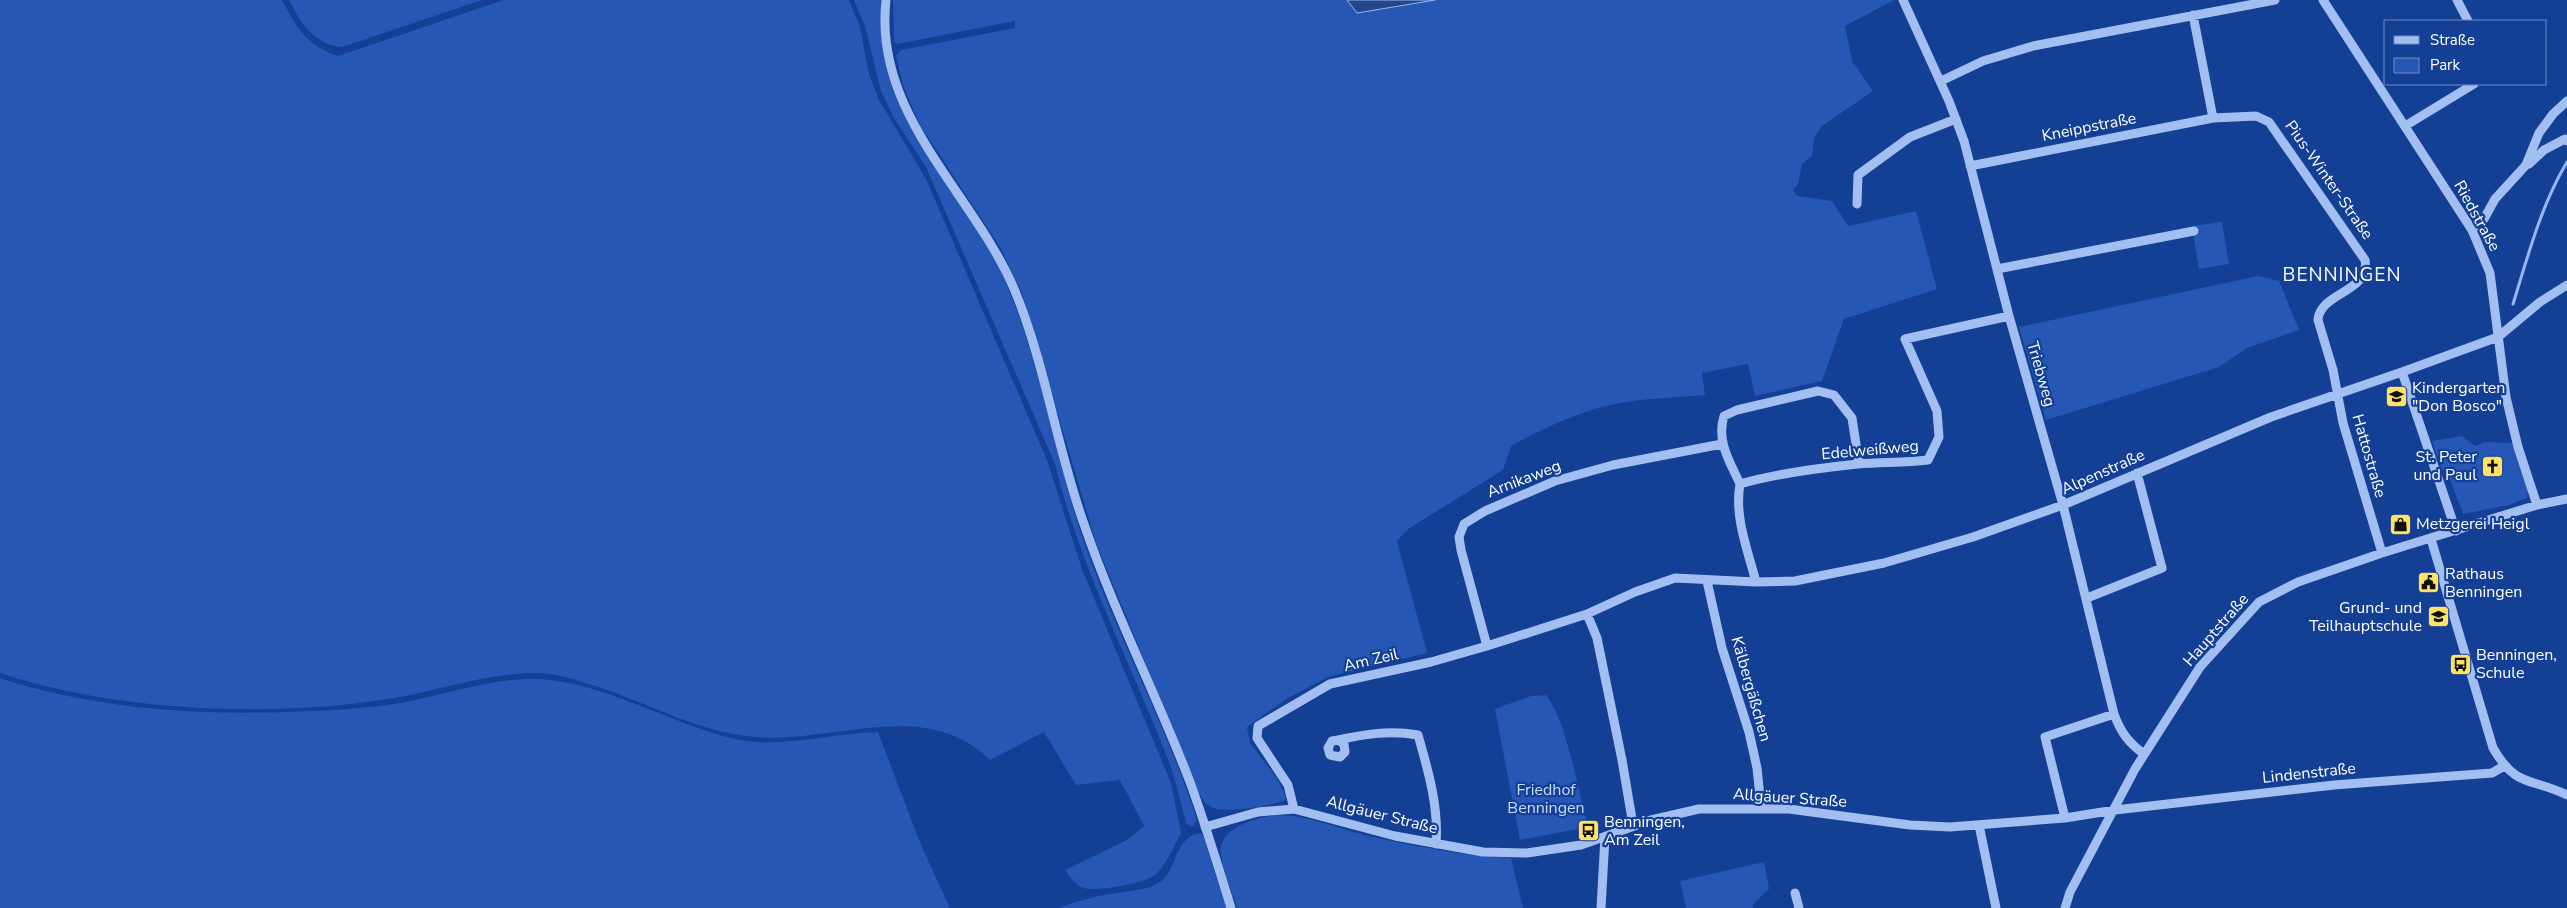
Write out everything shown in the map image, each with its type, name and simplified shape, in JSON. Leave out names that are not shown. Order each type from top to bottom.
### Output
[{"type":"street","points":[[886,0],[888,50],[901,98],[925,146],[992,245],[1016,294],[1034,349],[1084,524],[1180,757],[1206,827],[1231,908]]},
{"type":"street","name":"Triebweg","points":[[1903,0],[1941,81],[1956,119],[1970,166],[2009,316],[2063,506],[2114,714],[2119,728],[2129,743],[2144,754]]},
{"type":"street","points":[[1941,81],[1983,61],[2033,46],[2275,0]]},
{"type":"street","name":"Riedstraße","points":[[2323,0],[2472,230],[2490,273],[2506,397],[2537,504]]},
{"type":"street","points":[[2457,0],[2467,20]]},
{"type":"street","points":[[2193,15],[2213,118]]},
{"type":"street","points":[[2405,126],[2472,85]]},
{"type":"street","points":[[2526,165],[2539,133],[2553,114],[2567,101]]},
{"type":"street","name":"Pius-Winter-Straße","points":[[2213,118],[2256,116],[2263,117],[2269,122],[2366,260],[2367,267],[2359,281],[2319,312],[2320,329],[2338,394]]},
{"type":"street","name":"Kneippstraße","points":[[1970,166],[2213,118]]},
{"type":"street","points":[[1858,204],[1858,175],[1910,137],[1956,119]]},
{"type":"street","points":[[2472,230],[2484,219],[2495,199],[2526,165],[2544,150],[2566,139]]},
{"type":"street","points":[[1997,269],[2194,231]]},
{"type":"street","name":"Alpenstraße","points":[[1708,581],[1795,581],[1884,563],[1973,537],[2063,506],[2137,472],[2271,417],[2498,337],[2540,302],[2567,285]]},
{"type":"street","name":"Edelweißweg","points":[[1740,484],[1759,479],[1859,464],[1905,463],[1928,460],[1939,437],[1937,410],[1905,339],[2009,316]]},
{"type":"street","points":[[2402,372],[2456,531]]},
{"type":"street","points":[[1756,582],[1739,515],[1737,501],[1740,484],[1722,444],[1720,427],[1724,416],[1737,410],[1818,391],[1834,395],[1852,418],[1859,464]]},
{"type":"street","name":"Hattostraße","points":[[2338,394],[2343,424],[2382,553]]},
{"type":"street","name":"Arnikaweg","points":[[1487,646],[1461,550],[1460,537],[1464,524],[1485,510],[1555,481],[1613,464],[1722,444]]},
{"type":"street","points":[[2087,598],[2162,568],[2137,472]]},
{"type":"street","name":"Hauptstraße","points":[[2065,908],[2070,892],[2144,754],[2200,667],[2259,602],[2298,582],[2382,553],[2537,504],[2567,499]]},
{"type":"street","points":[[2431,539],[2493,748],[2504,766],[2513,776],[2567,795]]},
{"type":"street","name":"Am Zeil","points":[[1294,809],[1288,785],[1257,738],[1258,726],[1330,684],[1432,662],[1487,646],[1587,614],[1634,592],[1675,578],[1708,581]]},
{"type":"street","name":"Kälbergäßchen","points":[[1708,581],[1722,648],[1749,732],[1757,768],[1761,807]]},
{"type":"street","points":[[1587,614],[1597,638],[1633,825]]},
{"type":"street","points":[[2065,818],[2045,737],[2114,714]]},
{"type":"street","points":[[1338,740],[1396,731],[1418,735],[1429,772],[1438,828],[1436,844]]},
{"type":"street","name":"Lindenstraße","points":[[2115,810],[2334,785],[2492,772],[2504,766]]},
{"type":"street","name":"Allgäuer Straße","points":[[1206,827],[1258,812],[1294,809],[1367,830],[1436,844],[1483,852],[1527,853],[1567,849],[1605,837],[1633,825],[1684,811],[1761,807],[1819,812],[1910,825],[1979,825],[2065,818],[2115,810]]},
{"type":"street","points":[[1979,825],[1996,908]]},
{"type":"street","points":[[1601,908],[1605,837]]},
{"type":"street","points":[[1795,892],[1799,908]]},
{"type":"green space","points":[[0,0],[282,0],[304,35],[318,47],[338,56],[504,0],[849,0],[860,27],[869,74],[879,100],[926,179],[1047,460],[1082,569],[1171,783],[1181,832],[1162,867],[1150,878],[1110,888],[1084,888],[1073,881],[1065,870],[1127,840],[1144,826],[1120,780],[1076,785],[1044,732],[990,760],[964,741],[937,730],[908,726],[877,727],[785,737],[755,737],[736,734],[697,725],[587,684],[562,676],[544,673],[499,676],[464,682],[412,695],[348,704],[298,708],[247,709],[196,708],[93,696],[45,686],[0,673]]},
{"type":"green space","points":[[289,0],[482,0],[342,47],[324,42],[316,37],[298,17]]},
{"type":"green space","points":[[854,0],[881,0],[882,44],[891,84],[906,119],[925,152],[990,251],[1008,288],[1030,349],[1083,539],[1110,610],[1185,784],[1197,820],[1193,827],[1187,824],[1169,762],[1092,578],[1078,541],[1055,464],[926,167],[894,118],[881,91],[865,26]]},
{"type":"green space","points":[[893,0],[1347,0],[1357,13],[1435,0],[1894,0],[1845,26],[1852,61],[1873,91],[1822,126],[1814,138],[1812,156],[1802,164],[1798,184],[1793,190],[1797,196],[1832,201],[1848,226],[1916,211],[1937,289],[1844,319],[1822,381],[1755,396],[1748,364],[1702,373],[1705,395],[1618,403],[1594,409],[1546,428],[1511,446],[1503,470],[1408,529],[1397,541],[1427,653],[1328,677],[1288,698],[1247,727],[1250,743],[1276,777],[1286,797],[1285,800],[1249,808],[1228,810],[1213,808],[1202,799],[1198,791],[1096,543],[1022,293],[1000,247],[920,125],[903,85],[896,56],[901,50],[1015,28],[1015,21],[897,44],[894,42]]},
{"type":"green space","points":[[2222,222],[2229,264],[2199,269],[2192,226]]},
{"type":"green space","points":[[2258,276],[2279,281],[2299,330],[2247,348],[2219,367],[2046,420],[2019,327]]},
{"type":"green space","points":[[2462,436],[2475,446],[2484,442],[2515,443],[2529,483],[2527,498],[2509,505],[2463,514],[2446,469],[2442,470],[2432,441]]},
{"type":"green space","points":[[0,678],[35,688],[105,703],[177,710],[248,713],[372,707],[401,703],[497,682],[529,679],[554,680],[606,693],[710,732],[753,742],[789,741],[878,732],[921,845],[950,908],[0,908]]},
{"type":"green space","name":"Friedhof Benningen","points":[[1546,695],[1560,721],[1566,738],[1588,827],[1520,840],[1495,709],[1531,696]]},
{"type":"green space","points":[[1276,815],[1300,817],[1368,836],[1421,847],[1457,853],[1511,858],[1523,908],[1237,908],[1224,868],[1221,845],[1231,831],[1240,826]]},
{"type":"green space","points":[[1201,833],[1226,908],[1059,908],[1092,897],[1155,885],[1166,876],[1185,840]]},
{"type":"green space","points":[[1764,862],[1769,889],[1752,905],[1753,908],[1686,908],[1680,881]]},
{"type":"shaded area","points":[[1347,0],[1435,0],[1357,13]]},
{"type":"waterway","points":[[2513,304],[2542,213],[2567,162]]},
{"type":"place","name":"Kindergarten \"Don Bosco\"","points":[[2396,397]]},
{"type":"place","name":"St. Peter und Paul","points":[[2493,466]]},
{"type":"place","name":"Metzgerei Heigl","points":[[2400,524]]},
{"type":"place","name":"Rathaus Benningen","points":[[2429,583]]},
{"type":"place","name":"Grund- und Teilhauptschule","points":[[2438,617]]},
{"type":"place","name":"Benningen, Schule","points":[[2460,664]]},
{"type":"place","name":"Benningen, Am Zeil","points":[[1588,831]]},
{"type":"district","name":"BENNINGEN","points":[[2342,275]]}]
